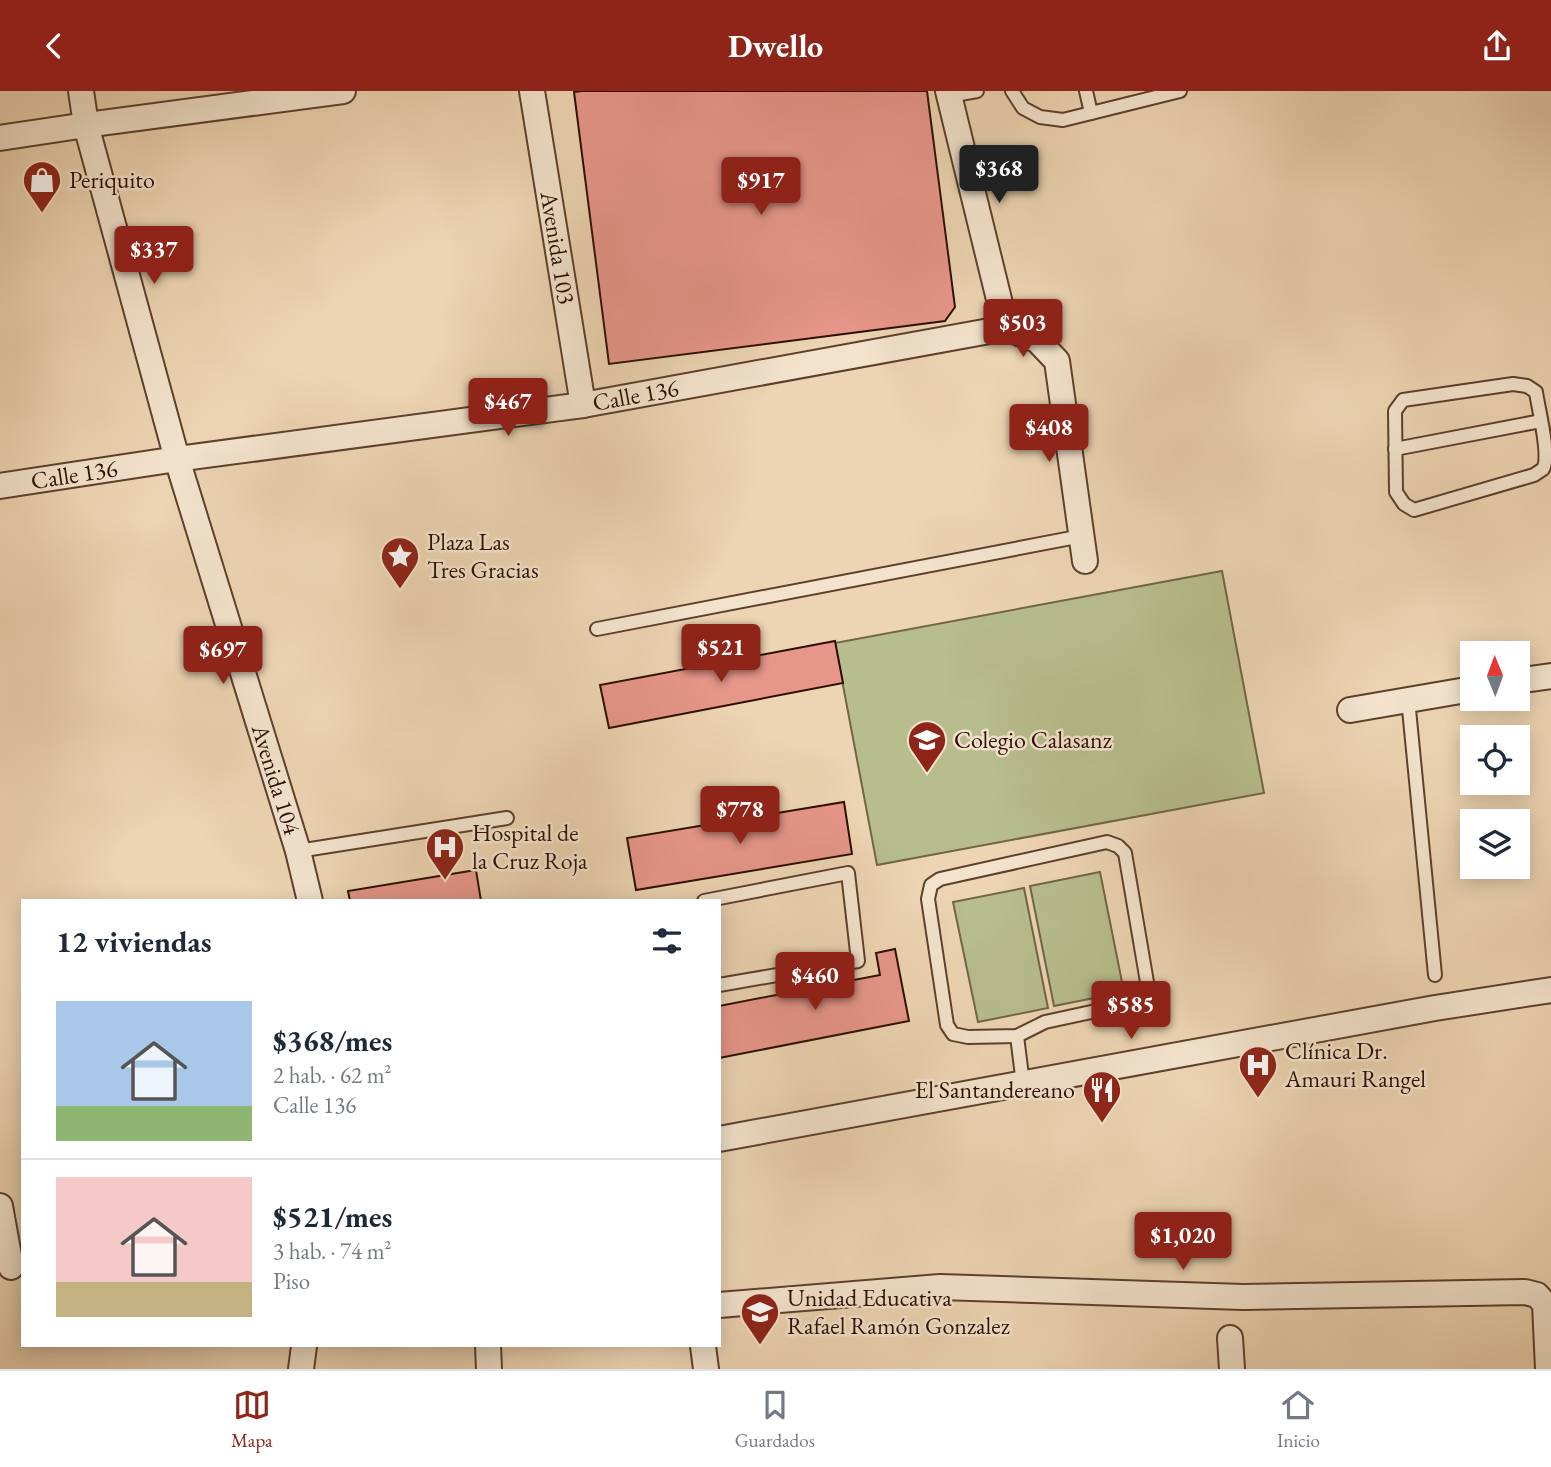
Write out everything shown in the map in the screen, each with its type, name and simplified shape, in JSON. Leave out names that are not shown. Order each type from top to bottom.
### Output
[{"type":"street","name":"Avenida 104","points":[[81,91],[86,125],[177,459],[298,851],[310,899]]},
{"type":"street","points":[[0,138],[343,91]]},
{"type":"street","name":"Avenida 103","points":[[532,91],[583,405]]},
{"type":"street","points":[[948,93],[1006,328],[1037,340],[1057,361],[1085,561]]},
{"type":"street","name":"Calle 136","points":[[0,487],[177,459],[583,405],[1006,328]]},
{"type":"street","points":[[1530,679],[1551,676]]},
{"type":"street","points":[[1350,710],[1460,691]]},
{"type":"street","points":[[721,1139],[1435,1008],[1551,990]]},
{"type":"street","points":[[0,1206],[11,1267]]},
{"type":"street","points":[[721,1305],[940,1287],[1243,1297],[1525,1292],[1537,1295],[1545,1304],[1548,1369]]},
{"type":"street","points":[[1230,1338],[1232,1369]]},
{"type":"street","points":[[301,1369],[304,1347]]},
{"type":"street","points":[[488,1347],[489,1369]]},
{"type":"street","points":[[704,1347],[706,1369]]},
{"type":"lane","points":[[948,93],[977,91]]},
{"type":"lane","points":[[1012,91],[1023,108],[1040,117],[1063,120],[1149,95],[1180,91]]},
{"type":"lane","points":[[1086,91],[1091,113]]},
{"type":"lane","points":[[1513,384],[1527,386],[1536,392],[1549,445],[1543,469],[1534,475],[1414,510],[1404,504],[1396,492],[1395,411],[1403,400],[1513,384]]},
{"type":"lane","points":[[1395,449],[1541,421]]},
{"type":"lane","points":[[597,629],[1082,536]]},
{"type":"lane","points":[[1408,699],[1434,975]]},
{"type":"lane","points":[[298,851],[507,818]]},
{"type":"lane","points":[[1107,842],[1118,846],[1125,853],[1148,988],[1139,999],[1129,1004],[1045,1022],[1017,1036],[968,1037],[953,1034],[947,1025],[928,899],[931,885],[940,879],[1107,842]]},
{"type":"lane","points":[[714,899],[848,873],[858,961],[721,985]]},
{"type":"lane","points":[[1017,1036],[1023,1084]]},
{"type":"green space","points":[[1222,571],[1264,793],[877,865],[835,643]]},
{"type":"green space","points":[[1100,872],[1124,992],[1054,1006],[1030,886]]},
{"type":"green space","points":[[1024,888],[1048,1008],[978,1022],[953,902]]},
{"type":"building","points":[[927,91],[955,307],[945,321],[609,364],[574,92]]},
{"type":"building","points":[[835,641],[843,683],[609,728],[600,685]]},
{"type":"building","points":[[844,802],[852,854],[636,890],[627,838]]},
{"type":"building","name":"Hospital de la Cruz Roja","points":[[476,870],[481,899],[350,899],[348,891]]},
{"type":"building","points":[[895,949],[909,1021],[721,1058],[721,1006],[880,975],[876,953]]},
{"type":"place","name":"Periquito","points":[[42,214]]},
{"type":"place","name":"Plaza Las Tres Gracias","points":[[400,590]]},
{"type":"place","name":"Colegio Calasanz","points":[[927,774]]},
{"type":"place","name":"Hospital de la Cruz Roja","points":[[445,881]]},
{"type":"place","name":"Clínica Dr. Amauri Rangel","points":[[1258,1099]]},
{"type":"place","name":"El Santandereano","points":[[1102,1124]]},
{"type":"place","name":"Unidad Educativa Rafael Ramón Gonzalez","points":[[760,1346]]}]
